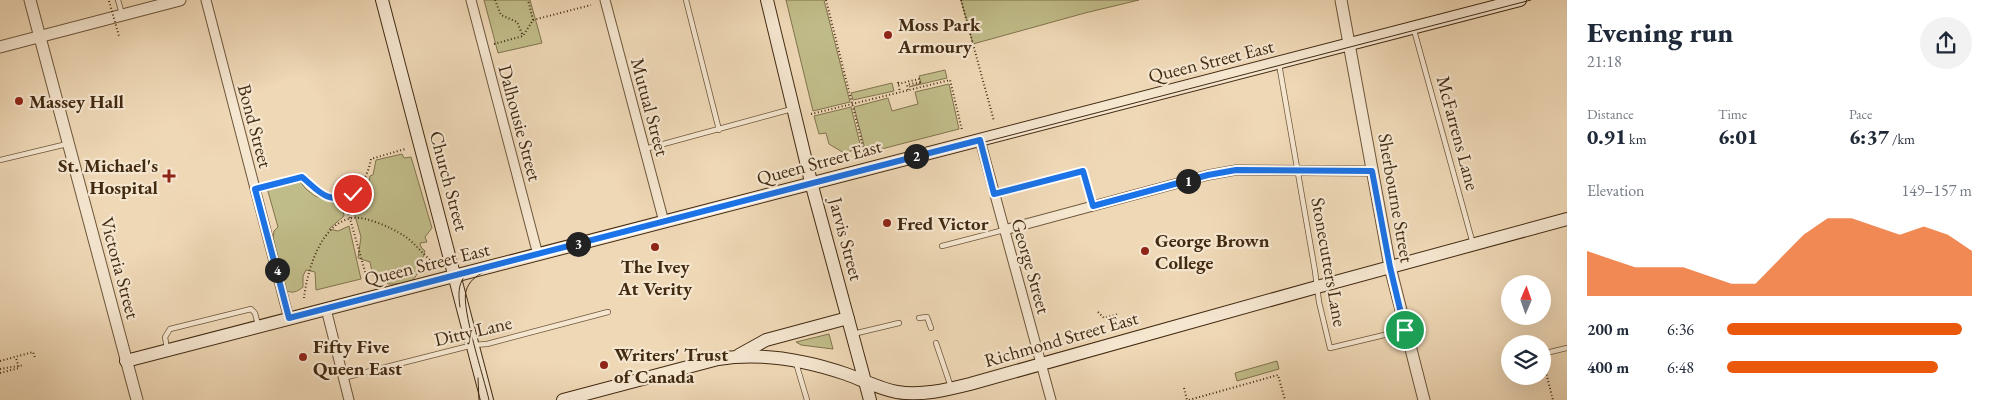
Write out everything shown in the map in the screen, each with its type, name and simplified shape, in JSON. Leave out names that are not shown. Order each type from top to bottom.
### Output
[{"type":"main road","name":"Church Street","points":[[382,0],[487,400]]},
{"type":"main road","name":"Jarvis Street","points":[[767,0],[812,184],[870,400]]},
{"type":"main road","name":"Queen Street East","points":[[126,361],[1520,0]]},
{"type":"main road","name":"Richmond Street East","points":[[563,400],[739,355],[773,356],[796,360],[897,392],[920,393],[951,388],[1567,219]]},
{"type":"main road","points":[[739,355],[766,340],[848,318]]},
{"type":"street","name":"Victoria Street","points":[[30,0],[137,400]]},
{"type":"street","points":[[0,47],[180,0]]},
{"type":"street","name":"Bond Street","points":[[206,0],[289,318]]},
{"type":"street","name":"Dalhousie Street","points":[[471,0],[538,254]]},
{"type":"street","name":"Mutual Street","points":[[605,0],[664,222]]},
{"type":"street","name":"Sherbourne Street","points":[[1341,0],[1390,267],[1424,400]]},
{"type":"street","name":"George Street","points":[[980,140],[1051,400]]},
{"type":"street","points":[[1004,230],[1208,175],[1236,170],[1372,171]]},
{"type":"street","points":[[326,309],[349,400]]},
{"type":"lane","points":[[118,0],[122,15]]},
{"type":"lane","points":[[686,0],[719,130]]},
{"type":"lane","name":"McFarrens Lane","points":[[1414,28],[1474,245]]},
{"type":"lane","name":"Stonecutters Lane","points":[[1278,63],[1318,302],[1330,348],[1406,333]]},
{"type":"lane","points":[[645,149],[793,109]]},
{"type":"lane","points":[[0,160],[68,143]]},
{"type":"lane","points":[[994,194],[1083,171],[1093,206]]},
{"type":"lane","points":[[942,246],[1004,230]]},
{"type":"lane","points":[[167,350],[165,337],[170,328],[251,309],[255,313],[259,326]]},
{"type":"lane","name":"Ditty Lane","points":[[343,378],[473,345],[487,344],[608,312]]},
{"type":"lane","points":[[919,318],[927,317],[931,328]]},
{"type":"lane","points":[[852,334],[899,323]]},
{"type":"lane","points":[[1406,333],[1423,332]]},
{"type":"lane","points":[[936,343],[951,388]]},
{"type":"lane","points":[[1551,352],[1567,348]]},
{"type":"lane","points":[[796,360],[807,400]]},
{"type":"path","points":[[495,0],[501,15],[518,22],[523,36]]},
{"type":"path","points":[[528,0],[533,20]]},
{"type":"path","points":[[826,0],[865,155]]},
{"type":"path","points":[[961,0],[994,121]]},
{"type":"path","points":[[109,1],[119,36]]},
{"type":"path","points":[[492,44],[523,36],[533,20],[591,5]]},
{"type":"path","points":[[900,92],[898,83],[919,79],[920,82],[907,85],[908,90]]},
{"type":"path","points":[[811,114],[950,80],[962,130]]},
{"type":"path","points":[[255,189],[302,177],[320,194],[329,198],[344,197],[353,194],[365,181],[370,170],[371,158],[405,150]]},
{"type":"path","points":[[342,187],[368,282]]},
{"type":"path","points":[[304,298],[306,279],[314,254],[330,232],[340,223],[351,218],[361,217],[404,235],[434,264]]},
{"type":"path","points":[[1098,312],[1104,318],[1119,314]]},
{"type":"path","points":[[0,360],[33,352],[34,358]]},
{"type":"path","points":[[16,356],[18,365]]},
{"type":"path","points":[[0,371],[24,365]]},
{"type":"path","points":[[1184,388],[1188,400],[1278,375],[1286,400]]},
{"type":"path","points":[[1549,385],[1553,400]]},
{"type":"shaded area","points":[[484,0],[530,0],[542,43],[498,53]]},
{"type":"shaded area","points":[[786,0],[824,0],[850,102],[813,111]]},
{"type":"shaded area","points":[[961,0],[1139,0],[973,44]]},
{"type":"shaded area","points":[[945,70],[947,78],[909,87],[921,83],[919,76]]},
{"type":"shaded area","points":[[892,83],[894,91],[853,100],[851,93]]},
{"type":"shaded area","points":[[949,84],[959,129],[866,153],[854,107],[888,98],[892,111],[918,104],[915,92]]},
{"type":"shaded area","points":[[851,107],[861,148],[844,153],[829,144],[826,133],[819,134],[814,116]]},
{"type":"shaded area","points":[[402,154],[404,158],[411,157],[432,228],[425,237],[427,242],[420,243],[425,251],[415,278],[406,283],[388,284],[381,277],[383,274],[373,276],[370,262],[358,258],[361,237],[351,201],[368,185],[370,176],[373,175],[376,160]]},
{"type":"shaded area","points":[[299,180],[315,196],[342,204],[344,216],[329,229],[338,231],[349,226],[361,279],[316,290],[315,272],[306,270],[303,276],[303,287],[294,292],[285,290],[273,239],[274,231],[278,227],[267,188]]},
{"type":"shaded area","points":[[829,334],[833,349],[801,345],[796,342]]},
{"type":"shaded area","points":[[1277,361],[1279,369],[1237,381],[1235,373]]},
{"type":"tram line","points":[[489,400],[465,300],[469,284],[484,272],[1531,0]]},
{"type":"tram line","points":[[460,307],[459,290],[463,278],[473,270],[488,264]]},
{"type":"tram line","points":[[478,378],[479,400]]},
{"type":"place","name":"Moss Park Armoury","points":[[888,35]]},
{"type":"place","name":"Massey Hall","points":[[19,101]]},
{"type":"place","name":"St. Michael's Hospital","points":[[169,176]]},
{"type":"place","name":"Fred Victor","points":[[887,223]]},
{"type":"place","name":"The Ivey At Verity","points":[[655,247]]},
{"type":"place","name":"George Brown College","points":[[1145,251]]},
{"type":"place","name":"Fifty Five Queen East","points":[[303,357]]},
{"type":"place","name":"Writers' Trust of Canada","points":[[604,365]]},
{"type":"route","points":[[353,194],[336,199],[329,198],[312,188],[302,177],[255,189],[289,318],[980,140],[994,194],[1083,171],[1093,206],[1208,175],[1236,170],[1372,171],[1390,267],[1405,330]]}]
